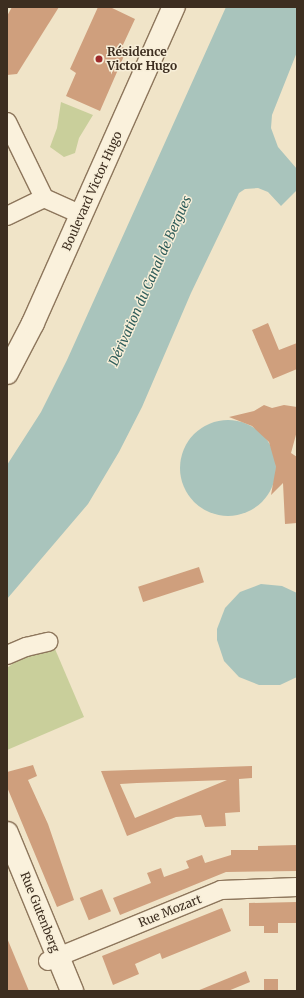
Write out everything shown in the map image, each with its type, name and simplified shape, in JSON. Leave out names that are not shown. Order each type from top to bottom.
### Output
[{"type":"main road","name":"Boulevard Victor Hugo","points":[[7,373],[33,323],[174,7]]},
{"type":"main road","name":"Rue Gutenberg","points":[[7,833],[53,959],[60,991]]},
{"type":"main road","name":"Rue Gutenberg","points":[[7,861],[53,959],[72,991]]},
{"type":"street","points":[[7,122],[44,198],[82,215]]},
{"type":"street","points":[[7,216],[44,198]]},
{"type":"street","points":[[7,655],[26,646],[48,642]]},
{"type":"street","name":"Rue Mozart","points":[[53,959],[221,890],[297,887]]},
{"type":"green space","points":[[61,102],[93,115],[79,138],[75,153],[64,157],[50,147],[57,128]]},
{"type":"green space","points":[[55,649],[84,717],[7,750],[7,668],[23,656]]},
{"type":"water","name":"Dérivation du Canal de Bergues","points":[[226,7],[297,7],[297,52],[272,115],[271,128],[278,147],[297,169],[297,190],[281,206],[268,192],[258,188],[245,189],[239,193],[191,293],[142,407],[119,452],[88,504],[7,599],[7,465],[41,412],[67,360]]},
{"type":"water","points":[[228,420],[246,424],[255,428],[262,434],[268,441],[272,450],[276,468],[272,486],[268,495],[262,502],[255,508],[246,512],[228,516],[210,512],[201,508],[194,502],[188,495],[184,486],[180,468],[184,450],[188,441],[194,434],[201,428],[210,424]]},
{"type":"water","points":[[261,584],[282,586],[297,593],[297,677],[280,685],[259,685],[239,677],[224,661],[217,640],[217,629],[225,608],[240,592]]},
{"type":"building","points":[[12,7],[59,7],[17,74],[7,75],[7,16]]},
{"type":"building","name":"Résidence Victor Hugo","points":[[98,7],[110,7],[135,19],[122,47],[127,49],[100,111],[66,96],[76,73],[70,69]]},
{"type":"building","points":[[268,323],[279,350],[297,343],[297,369],[273,379],[252,330]]},
{"type":"building","points":[[264,405],[272,408],[284,405],[297,407],[297,431],[291,453],[297,457],[297,523],[285,524],[283,483],[271,495],[276,467],[269,442],[252,426],[229,417],[254,411]]},
{"type":"building","points":[[199,567],[204,582],[143,602],[138,587]]},
{"type":"building","points":[[33,765],[37,776],[28,780],[48,824],[74,900],[57,907],[7,787],[7,772]]},
{"type":"building","points":[[252,766],[252,778],[239,779],[240,812],[225,813],[226,826],[205,827],[201,815],[176,817],[127,836],[101,771]],"holes":[[[227,780],[135,818],[120,784]]]},
{"type":"building","points":[[297,845],[297,871],[226,872],[120,915],[113,898],[151,883],[147,873],[161,868],[164,877],[189,868],[186,861],[202,855],[205,863],[231,855],[231,850],[258,850],[258,846]]},
{"type":"building","points":[[102,889],[111,911],[89,920],[80,898]]},
{"type":"building","points":[[297,902],[297,923],[278,923],[278,933],[264,933],[264,926],[249,926],[249,903]]},
{"type":"building","points":[[222,908],[231,931],[162,959],[160,953],[135,964],[139,974],[113,985],[102,956]]},
{"type":"building","points":[[7,938],[29,991],[7,991]]},
{"type":"building","points":[[246,971],[250,982],[228,991],[197,991]]},
{"type":"building","points":[[264,979],[278,979],[278,991],[264,991]]},
{"type":"place","name":"Résidence Victor Hugo","points":[[99,59]]}]
